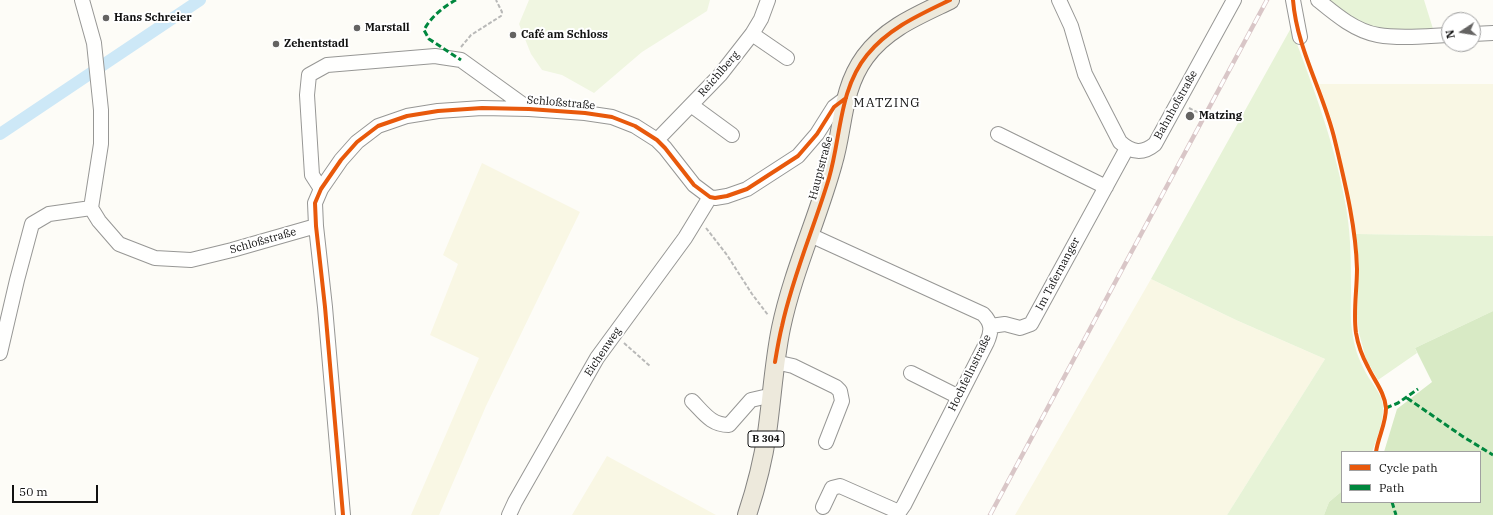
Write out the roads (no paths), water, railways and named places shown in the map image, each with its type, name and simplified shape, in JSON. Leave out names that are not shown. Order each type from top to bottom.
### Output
[{"type":"main road","name":"Hauptstraße","points":[[747,515],[762,459],[767,432],[775,362],[784,316],[834,160],[846,98],[853,78],[859,66],[876,44],[897,27],[950,0]]},
{"type":"street","points":[[0,353],[32,224],[49,214],[91,208],[101,144],[101,110],[94,43],[82,0]]},
{"type":"street","name":"Reichlberg","points":[[657,140],[720,75],[752,34],[761,19],[768,0]]},
{"type":"street","points":[[1059,0],[1071,26],[1085,74],[1120,142],[1127,148]]},
{"type":"street","name":"Bahnhofstraße","points":[[1127,148],[1134,151],[1141,151],[1149,149],[1155,144],[1234,0]]},
{"type":"street","points":[[1293,0],[1300,37]]},
{"type":"street","points":[[1318,0],[1344,20],[1360,29],[1377,35],[1441,35]]},
{"type":"street","points":[[1481,33],[1493,32]]},
{"type":"street","points":[[752,34],[787,58]]},
{"type":"street","points":[[321,189],[312,175],[307,95],[309,75],[327,65],[435,56],[461,60],[529,109]]},
{"type":"street","points":[[710,197],[727,196],[747,189],[798,156],[817,134],[834,107],[846,98]]},
{"type":"street","points":[[691,105],[732,135]]},
{"type":"street","name":"Schloßstraße","points":[[91,208],[99,221],[119,244],[155,258],[191,260],[232,250],[316,226],[315,203],[321,189],[341,160],[353,146],[378,126],[407,116],[438,110],[482,108],[529,109],[585,113],[612,117],[635,126],[657,140],[694,185],[710,197]]},
{"type":"street","points":[[998,134],[1106,187]]},
{"type":"street","name":"Im Tafernanger","points":[[991,326],[1005,324],[1020,328],[1031,324],[1127,148]]},
{"type":"street","name":"Eichenweg","points":[[509,515],[597,358],[685,238],[710,197]]},
{"type":"street","points":[[316,226],[325,307],[343,515]]},
{"type":"street","name":"Hochfellnstraße","points":[[810,235],[983,314],[988,319],[991,326],[991,334],[898,514]]},
{"type":"street","points":[[775,362],[793,366],[836,387],[840,391],[842,401],[826,442]]},
{"type":"street","points":[[910,373],[959,398]]},
{"type":"street","points":[[692,401],[714,423],[729,425],[751,400],[771,398]]},
{"type":"street","points":[[823,507],[832,488],[840,486],[898,514]]},
{"type":"waterway","points":[[0,134],[200,0]]},
{"type":"railway","points":[[990,515],[1267,0]]},
{"type":"place","name":"Hans Schreier","points":[[106,18]]},
{"type":"place","name":"Marstall","points":[[357,28]]},
{"type":"place","name":"Café am Schloss","points":[[513,35]]},
{"type":"place","name":"Zehentstadl","points":[[276,44]]},
{"type":"place","name":"Matzing","points":[[1190,116]]},
{"type":"district","name":"MATZING","points":[[887,103]]}]
